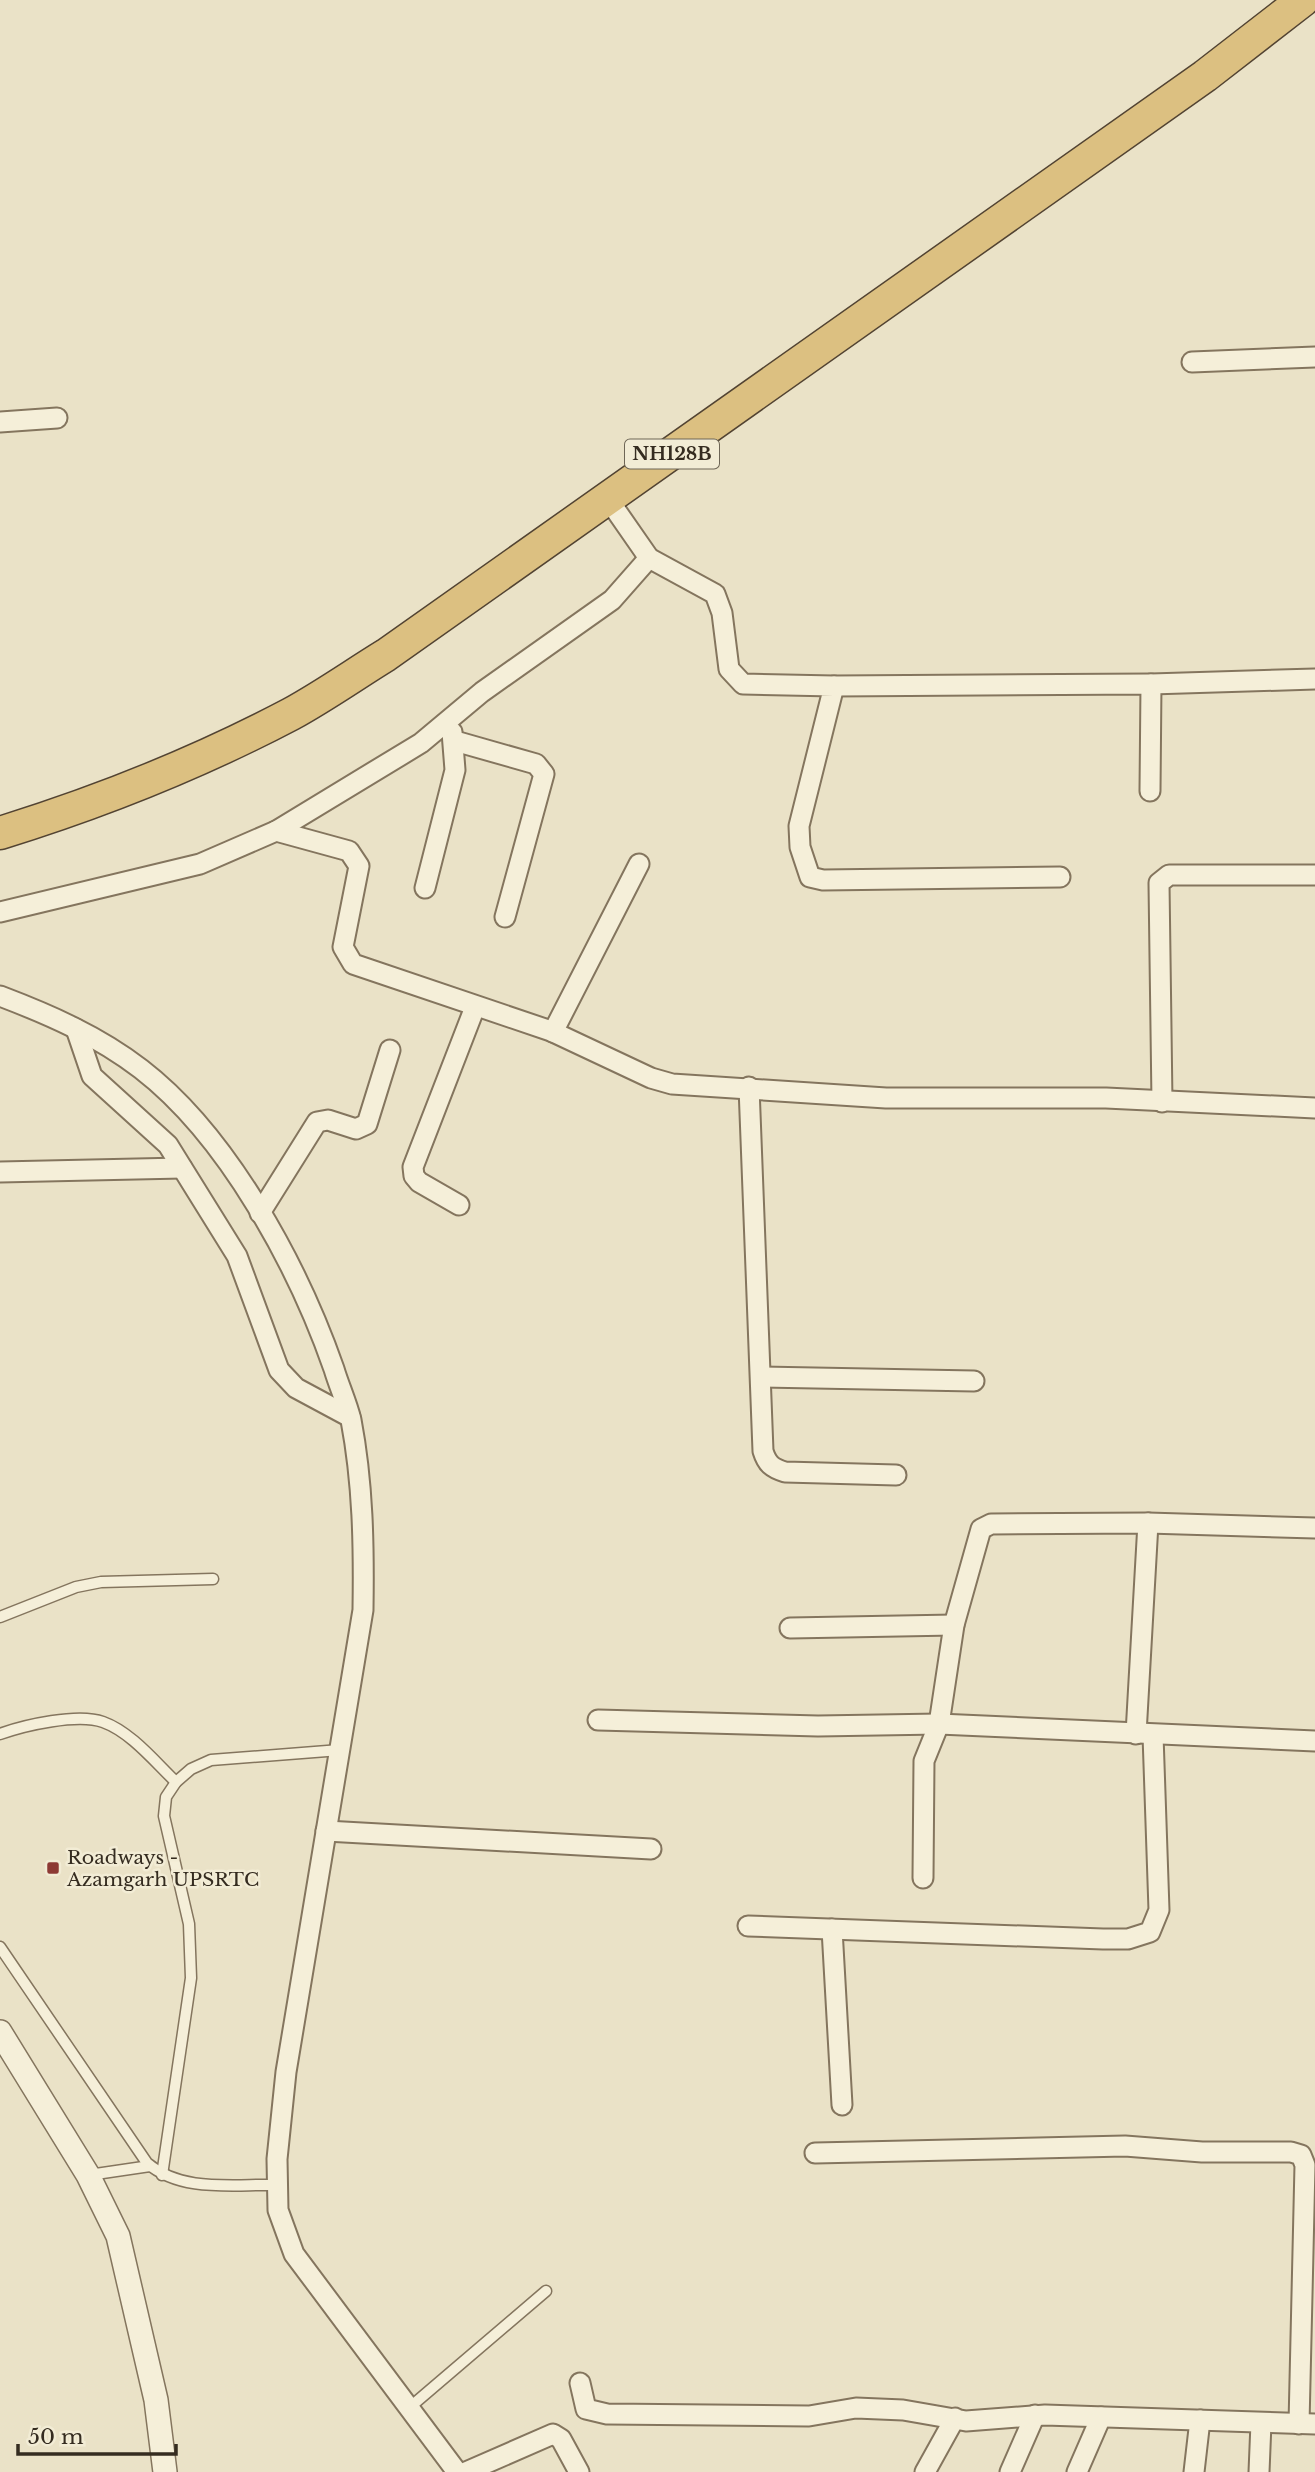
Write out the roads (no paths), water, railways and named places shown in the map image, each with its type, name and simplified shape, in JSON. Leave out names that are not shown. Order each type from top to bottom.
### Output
[{"type":"highway","name":"NH128B","points":[[0,833],[70,811],[195,761],[293,712],[386,655],[1205,76],[1303,0]]},
{"type":"street","points":[[1192,362],[1315,357]]},
{"type":"street","points":[[0,422],[57,418]]},
{"type":"street","points":[[608,499],[649,558],[715,594],[722,613],[729,669],[743,684],[1151,684],[1315,680]]},
{"type":"street","points":[[0,912],[200,864],[276,831],[406,753],[482,692],[612,600],[649,558]]},
{"type":"street","points":[[1150,790],[1151,684]]},
{"type":"street","points":[[834,685],[799,826],[800,847],[810,877],[822,880],[1060,877]]},
{"type":"street","points":[[425,888],[455,770],[455,741],[448,721]]},
{"type":"street","points":[[455,741],[536,764],[544,774],[505,917]]},
{"type":"street","points":[[276,831],[349,851],[356,858],[359,866],[343,947],[353,964],[553,1032],[651,1078],[690,1086],[749,1087],[886,1098],[1107,1098],[1315,1108]]},
{"type":"street","points":[[553,1032],[639,864]]},
{"type":"street","points":[[1162,1102],[1159,883],[1169,875],[1315,875]]},
{"type":"street","points":[[0,996],[76,1029],[114,1051],[170,1094],[225,1159],[260,1213],[299,1283],[350,1417],[364,1539],[363,1610],[286,2072],[276,2185],[278,2210],[294,2254],[457,2472]]},
{"type":"street","points":[[459,1205],[419,1182],[414,1176],[413,1167],[475,1007]]},
{"type":"street","points":[[76,1029],[92,1076],[168,1145],[237,1256],[279,1370],[296,1388],[350,1417]]},
{"type":"street","points":[[260,1213],[317,1122],[328,1120],[356,1129],[367,1124],[390,1050]]},
{"type":"street","points":[[749,1087],[762,1451],[772,1468],[785,1472],[896,1475]]},
{"type":"street","points":[[0,1172],[182,1168]]},
{"type":"street","points":[[761,1377],[974,1381]]},
{"type":"street","points":[[923,1878],[923,1770],[939,1724],[954,1625],[981,1529],[986,1526],[1148,1523],[1315,1528]]},
{"type":"street","points":[[747,1926],[1128,1939],[1150,1932],[1158,1910],[1145,1734],[1148,1523]]},
{"type":"street","points":[[790,1628],[954,1625]]},
{"type":"street","points":[[597,1720],[818,1726],[939,1724],[1315,1741]]},
{"type":"street","points":[[326,1830],[651,1849]]},
{"type":"street","points":[[832,1929],[842,2105]]},
{"type":"street","points":[[0,2032],[88,2175],[118,2236],[156,2400],[160,2472]]},
{"type":"street","points":[[580,2383],[586,2409],[607,2414],[809,2416],[856,2408],[903,2410],[966,2421],[1035,2415],[1307,2424],[1305,2165],[1301,2155],[1291,2152],[1191,2151],[1125,2146],[815,2153]]},
{"type":"street","points":[[1010,2472],[1035,2415]]},
{"type":"street","points":[[1077,2472],[1101,2417]]},
{"type":"street","points":[[925,2472],[955,2418]]},
{"type":"street","points":[[1194,2472],[1200,2420]]},
{"type":"street","points":[[1259,2472],[1261,2423]]},
{"type":"street","points":[[467,2472],[553,2434],[561,2439],[579,2472]]},
{"type":"lane","points":[[0,1616],[76,1587],[102,1582],[213,1579]]},
{"type":"lane","points":[[0,1734],[22,1727],[80,1719],[104,1722],[176,1782]]},
{"type":"lane","points":[[162,2175],[191,1978],[188,1924],[164,1816],[166,1797],[176,1782],[191,1769],[211,1760],[340,1750]]},
{"type":"lane","points":[[0,1947],[150,2166],[162,2175],[200,2184],[276,2185]]},
{"type":"lane","points":[[88,2175],[150,2166]]},
{"type":"lane","points":[[409,2408],[545,2291]]},
{"type":"place","name":"Roadways - Azamgarh UPSRTC","points":[[53,1868]]}]
